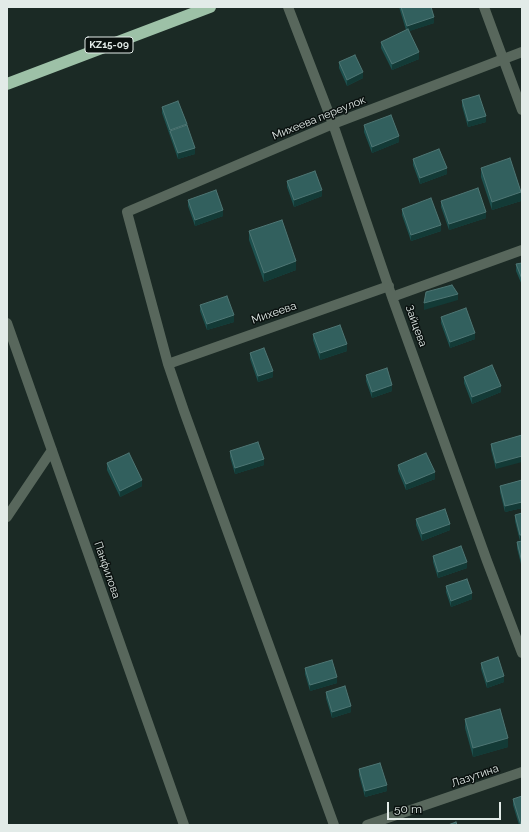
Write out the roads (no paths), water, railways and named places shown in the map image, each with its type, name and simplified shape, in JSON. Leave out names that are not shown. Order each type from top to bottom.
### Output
[{"type":"highway","name":"KZ15-09","points":[[7,84],[210,7]]},
{"type":"street","name":"Зайцева","points":[[288,7],[333,124],[392,296],[484,553],[522,653]]},
{"type":"street","points":[[484,7],[522,110]]},
{"type":"street","name":"Михеева переулок","points":[[168,364],[127,212],[333,124],[522,52]]},
{"type":"street","points":[[392,296],[522,250]]},
{"type":"street","name":"Михеева","points":[[168,364],[389,286]]},
{"type":"street","name":"Панфилова","points":[[7,323],[184,825]]},
{"type":"street","points":[[168,364],[334,825]]},
{"type":"street","points":[[7,517],[52,450]]},
{"type":"street","name":"Лазутина","points":[[367,825],[522,772]]}]
